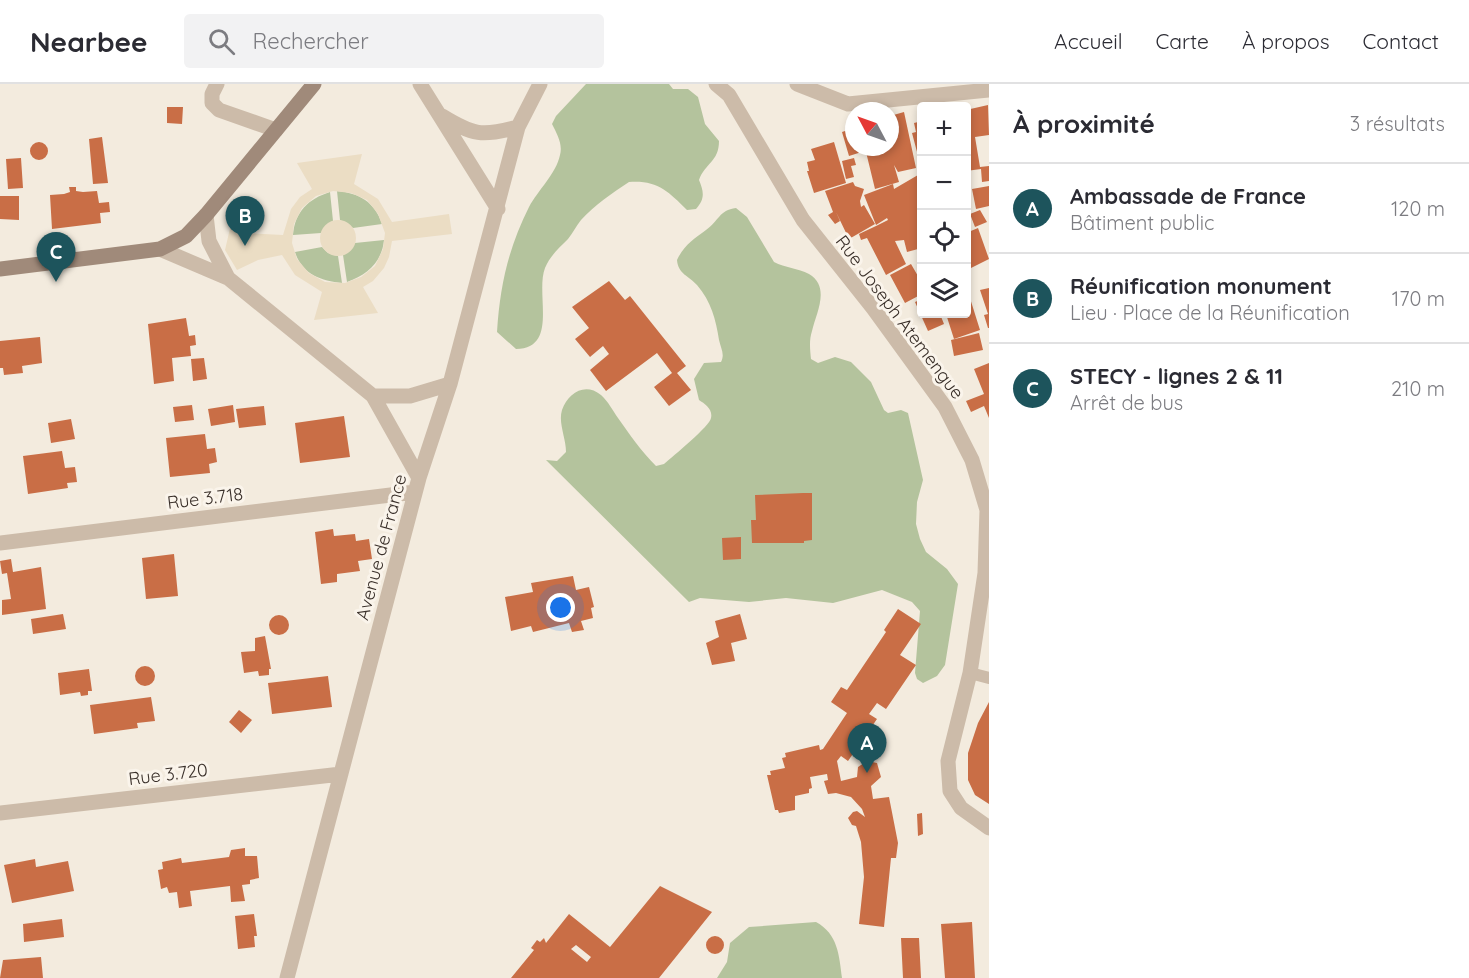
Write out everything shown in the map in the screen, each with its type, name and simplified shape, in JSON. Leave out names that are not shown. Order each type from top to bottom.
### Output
[{"type":"main road","points":[[0,269],[160,249],[186,236],[314,84]]},
{"type":"street","points":[[217,84],[212,94],[212,103],[219,110],[276,130]]},
{"type":"street","points":[[420,84],[498,210]]},
{"type":"street","points":[[440,115],[477,135],[493,134],[518,127],[540,84]]},
{"type":"street","name":"Rue Joseph Atemengue","points":[[716,84],[734,89],[803,220],[873,308],[945,407],[972,460],[987,510],[985,573],[970,673],[948,761],[950,791],[961,808],[989,828]]},
{"type":"street","points":[[797,84],[848,104],[989,90]]},
{"type":"street","name":"Avenue de France","points":[[287,978],[417,485],[450,384],[498,210],[518,127]]},
{"type":"street","points":[[206,215],[209,241],[228,278]]},
{"type":"street","points":[[160,249],[228,278],[373,396],[417,485]]},
{"type":"street","points":[[373,396],[410,396],[450,384]]},
{"type":"street","name":"Rue 3.718","points":[[0,543],[417,485]]},
{"type":"street","name":"Rue 3.720","points":[[0,813],[341,774]]},
{"type":"lane","points":[[970,673],[989,678]]},
{"type":"green space","points":[[586,84],[669,84],[673,89],[688,89],[698,97],[705,124],[719,141],[717,154],[699,180],[703,195],[696,209],[687,210],[668,192],[655,185],[629,182],[586,215],[552,256],[545,268],[543,318],[537,340],[529,346],[516,349],[497,332],[506,268],[529,207],[558,162],[561,147],[552,124],[556,116]]},
{"type":"green space","points":[[337,191],[365,200],[375,210],[382,224],[353,228],[340,220]]},
{"type":"green space","points":[[330,192],[333,221],[321,233],[293,235],[294,227],[304,208],[315,198]]},
{"type":"green space","points":[[736,208],[747,217],[774,262],[800,270],[816,279],[821,293],[810,338],[811,359],[818,363],[835,357],[851,362],[871,382],[884,410],[888,413],[901,410],[908,413],[923,480],[917,502],[916,524],[920,539],[926,552],[947,569],[958,584],[945,665],[937,676],[923,683],[917,679],[915,673],[920,611],[912,602],[882,590],[833,603],[786,598],[749,602],[700,598],[689,602],[546,460],[557,461],[566,452],[561,415],[568,399],[578,391],[589,389],[604,397],[645,455],[656,466],[664,464],[709,422],[711,412],[699,400],[694,379],[704,363],[721,362],[723,356],[709,304],[697,285],[682,272],[677,260],[686,246],[710,227],[722,213]]},
{"type":"green space","points":[[384,240],[380,255],[372,267],[361,276],[347,282],[343,255],[355,243]]},
{"type":"green space","points":[[322,247],[328,253],[338,256],[342,283],[313,275],[302,266],[295,252]]},
{"type":"green space","points":[[816,922],[833,939],[842,978],[717,978],[727,962],[730,943],[749,927]]},
{"type":"shaded area","points":[[362,154],[354,184],[378,199],[392,222],[449,214],[452,234],[392,241],[384,268],[373,281],[363,287],[378,313],[314,320],[322,292],[295,275],[282,255],[258,260],[237,270],[225,250],[231,224],[247,233],[283,235],[291,209],[300,197],[312,189],[297,163]],"holes":[[[333,191],[351,193],[367,200],[378,214],[385,233],[383,249],[375,266],[361,277],[345,283],[325,282],[309,273],[297,259],[292,243],[294,224],[302,208],[316,196]]]},
{"type":"shaded area","points":[[338,220],[351,225],[356,238],[351,251],[338,256],[325,251],[320,238],[325,225]]},
{"type":"building","points":[[988,105],[989,135],[975,137],[980,167],[989,166],[989,181],[982,182],[981,169],[971,170],[971,109]]},
{"type":"building","points":[[167,107],[183,107],[182,124],[167,123]]},
{"type":"building","points":[[904,112],[916,168],[898,172],[894,165],[899,182],[875,189],[867,156],[899,156],[899,113]]},
{"type":"building","points":[[917,122],[917,152],[912,133],[916,132],[914,123]]},
{"type":"building","points":[[102,137],[108,183],[93,184],[89,139]]},
{"type":"building","points":[[39,142],[45,145],[48,151],[45,157],[39,160],[33,157],[30,151],[33,145]]},
{"type":"building","points":[[834,142],[846,183],[814,193],[807,171],[809,171],[807,162],[815,160],[811,149]]},
{"type":"building","points":[[21,158],[23,188],[8,189],[6,159]]},
{"type":"building","points":[[854,158],[856,165],[851,166],[854,177],[846,179],[842,161]]},
{"type":"building","points":[[917,176],[917,249],[907,252],[904,240],[895,241],[906,264],[886,275],[867,238],[861,240],[859,234],[888,220],[887,218],[876,225],[864,195],[893,184],[894,189]]},
{"type":"building","points":[[853,182],[855,186],[864,189],[860,201],[861,207],[864,205],[875,224],[849,239],[836,212],[840,221],[835,224],[828,215],[833,212],[825,191]]},
{"type":"building","points":[[989,186],[989,206],[976,209],[972,189]]},
{"type":"building","points":[[69,187],[76,187],[76,191],[83,192],[97,191],[99,203],[109,202],[110,212],[100,213],[101,223],[52,229],[50,195],[70,192]]},
{"type":"building","points":[[0,196],[19,196],[19,220],[0,219]]},
{"type":"building","points":[[980,210],[987,222],[975,227],[971,214]]},
{"type":"building","points":[[978,228],[989,259],[971,268],[971,264],[971,231]]},
{"type":"building","points":[[911,264],[917,274],[917,297],[905,303],[890,275]]},
{"type":"building","points":[[609,281],[625,300],[630,296],[686,366],[677,373],[691,390],[669,406],[654,387],[672,373],[657,353],[606,391],[590,370],[609,354],[603,346],[590,357],[575,339],[589,328],[572,307]]},
{"type":"building","points":[[989,288],[988,328],[984,315],[988,314],[980,290]]},
{"type":"building","points":[[971,301],[980,330],[954,339],[947,318],[971,318]]},
{"type":"building","points":[[186,318],[189,336],[195,335],[196,345],[190,346],[191,356],[172,358],[174,381],[154,384],[148,324]]},
{"type":"building","points":[[922,318],[942,318],[944,324],[928,331]]},
{"type":"building","points":[[979,333],[983,350],[954,356],[951,340]]},
{"type":"building","points":[[40,337],[42,363],[22,366],[23,373],[4,375],[3,368],[0,368],[0,341]]},
{"type":"building","points":[[204,358],[207,379],[193,381],[191,359]]},
{"type":"building","points":[[989,363],[989,418],[984,406],[971,412],[966,401],[984,394],[974,369]]},
{"type":"building","points":[[192,405],[194,420],[175,422],[173,407]]},
{"type":"building","points":[[233,405],[235,422],[211,426],[208,409]]},
{"type":"building","points":[[264,406],[266,425],[239,428],[236,409]]},
{"type":"building","points":[[344,416],[350,457],[300,463],[295,423]]},
{"type":"building","points":[[71,419],[75,439],[51,443],[48,423]]},
{"type":"building","points":[[205,434],[207,449],[215,448],[217,462],[209,464],[210,473],[170,477],[166,438]]},
{"type":"building","points":[[62,451],[65,468],[75,467],[77,482],[67,483],[68,488],[28,494],[23,456]]},
{"type":"building","points":[[812,493],[812,540],[804,541],[804,543],[752,543],[751,520],[756,520],[755,495]]},
{"type":"building","points":[[333,529],[334,536],[355,534],[356,541],[369,539],[372,559],[358,561],[360,571],[337,574],[337,582],[321,584],[315,532]]},
{"type":"building","points":[[741,537],[741,559],[723,560],[722,538]]},
{"type":"building","points":[[174,554],[178,596],[146,599],[142,558]]},
{"type":"building","points":[[11,559],[13,572],[41,567],[46,609],[2,615],[2,600],[11,599],[7,573],[2,574],[0,561]]},
{"type":"building","points":[[573,576],[576,590],[589,587],[594,607],[591,608],[593,618],[581,621],[584,630],[572,632],[569,623],[533,632],[531,626],[511,631],[505,597],[533,592],[531,583]]},
{"type":"building","points":[[898,609],[921,624],[900,655],[916,665],[886,709],[877,703],[869,714],[877,719],[848,761],[841,756],[837,761],[841,781],[857,777],[858,767],[867,761],[877,763],[881,777],[871,786],[873,799],[889,797],[898,843],[896,858],[891,858],[884,927],[859,924],[864,877],[861,842],[856,826],[852,825],[848,818],[857,811],[865,817],[862,809],[851,797],[836,793],[828,794],[824,781],[828,780],[827,774],[810,777],[812,788],[809,789],[809,793],[795,796],[795,810],[779,813],[775,810],[767,775],[771,775],[770,771],[785,768],[782,758],[786,757],[785,753],[819,745],[820,750],[823,749],[847,713],[831,702],[841,687],[847,690],[886,632],[884,630]]},
{"type":"building","points":[[63,614],[66,629],[33,634],[31,619]]},
{"type":"building","points":[[740,614],[747,639],[731,643],[735,661],[712,665],[706,643],[719,637],[715,621]]},
{"type":"building","points":[[279,615],[286,618],[289,625],[286,632],[279,635],[272,632],[269,625],[272,618]]},
{"type":"building","points":[[265,636],[271,669],[269,669],[269,675],[259,676],[258,671],[244,673],[241,652],[255,651],[255,638]]},
{"type":"building","points":[[145,666],[152,669],[155,676],[152,683],[145,686],[138,683],[135,676],[138,669]]},
{"type":"building","points":[[89,669],[92,691],[88,691],[88,695],[81,696],[80,692],[60,695],[58,673]]},
{"type":"building","points":[[328,676],[332,707],[272,714],[268,683]]},
{"type":"building","points":[[151,697],[155,721],[137,723],[138,728],[94,734],[90,705]]},
{"type":"building","points":[[989,702],[989,804],[975,795],[968,780],[968,753],[978,723]]},
{"type":"building","points":[[239,710],[252,720],[241,733],[229,722]]},
{"type":"building","points":[[922,813],[923,834],[918,836],[917,814]]},
{"type":"building","points":[[245,848],[245,856],[257,856],[259,878],[250,880],[250,884],[242,885],[245,901],[231,902],[230,886],[190,891],[192,906],[179,908],[177,892],[169,893],[167,887],[161,889],[158,870],[163,869],[162,862],[181,858],[182,863],[229,857],[231,850]]},
{"type":"building","points":[[35,859],[36,867],[68,861],[74,891],[12,903],[4,865]]},
{"type":"building","points":[[660,886],[712,912],[659,978],[511,978],[534,950],[531,948],[537,940],[540,942],[544,938],[546,943],[569,914],[610,947]],"holes":[[[576,945],[591,957],[587,962],[571,949]]]},
{"type":"building","points":[[254,914],[257,936],[254,936],[255,947],[238,949],[235,916]]},
{"type":"building","points":[[62,919],[64,937],[24,942],[23,924]]},
{"type":"building","points":[[972,922],[975,978],[945,978],[941,924]]},
{"type":"building","points":[[715,936],[721,939],[724,945],[721,951],[715,954],[709,951],[706,945],[709,939]]},
{"type":"building","points":[[901,938],[919,938],[921,978],[903,978]]},
{"type":"building","points":[[41,957],[43,978],[0,978],[3,960]]},
{"type":"place","name":"Réunification monument","points":[[245,246]]},
{"type":"place","name":"STECY - lignes 2 & 11","points":[[56,282]]},
{"type":"place","name":"Ambassade de France","points":[[867,773]]}]
